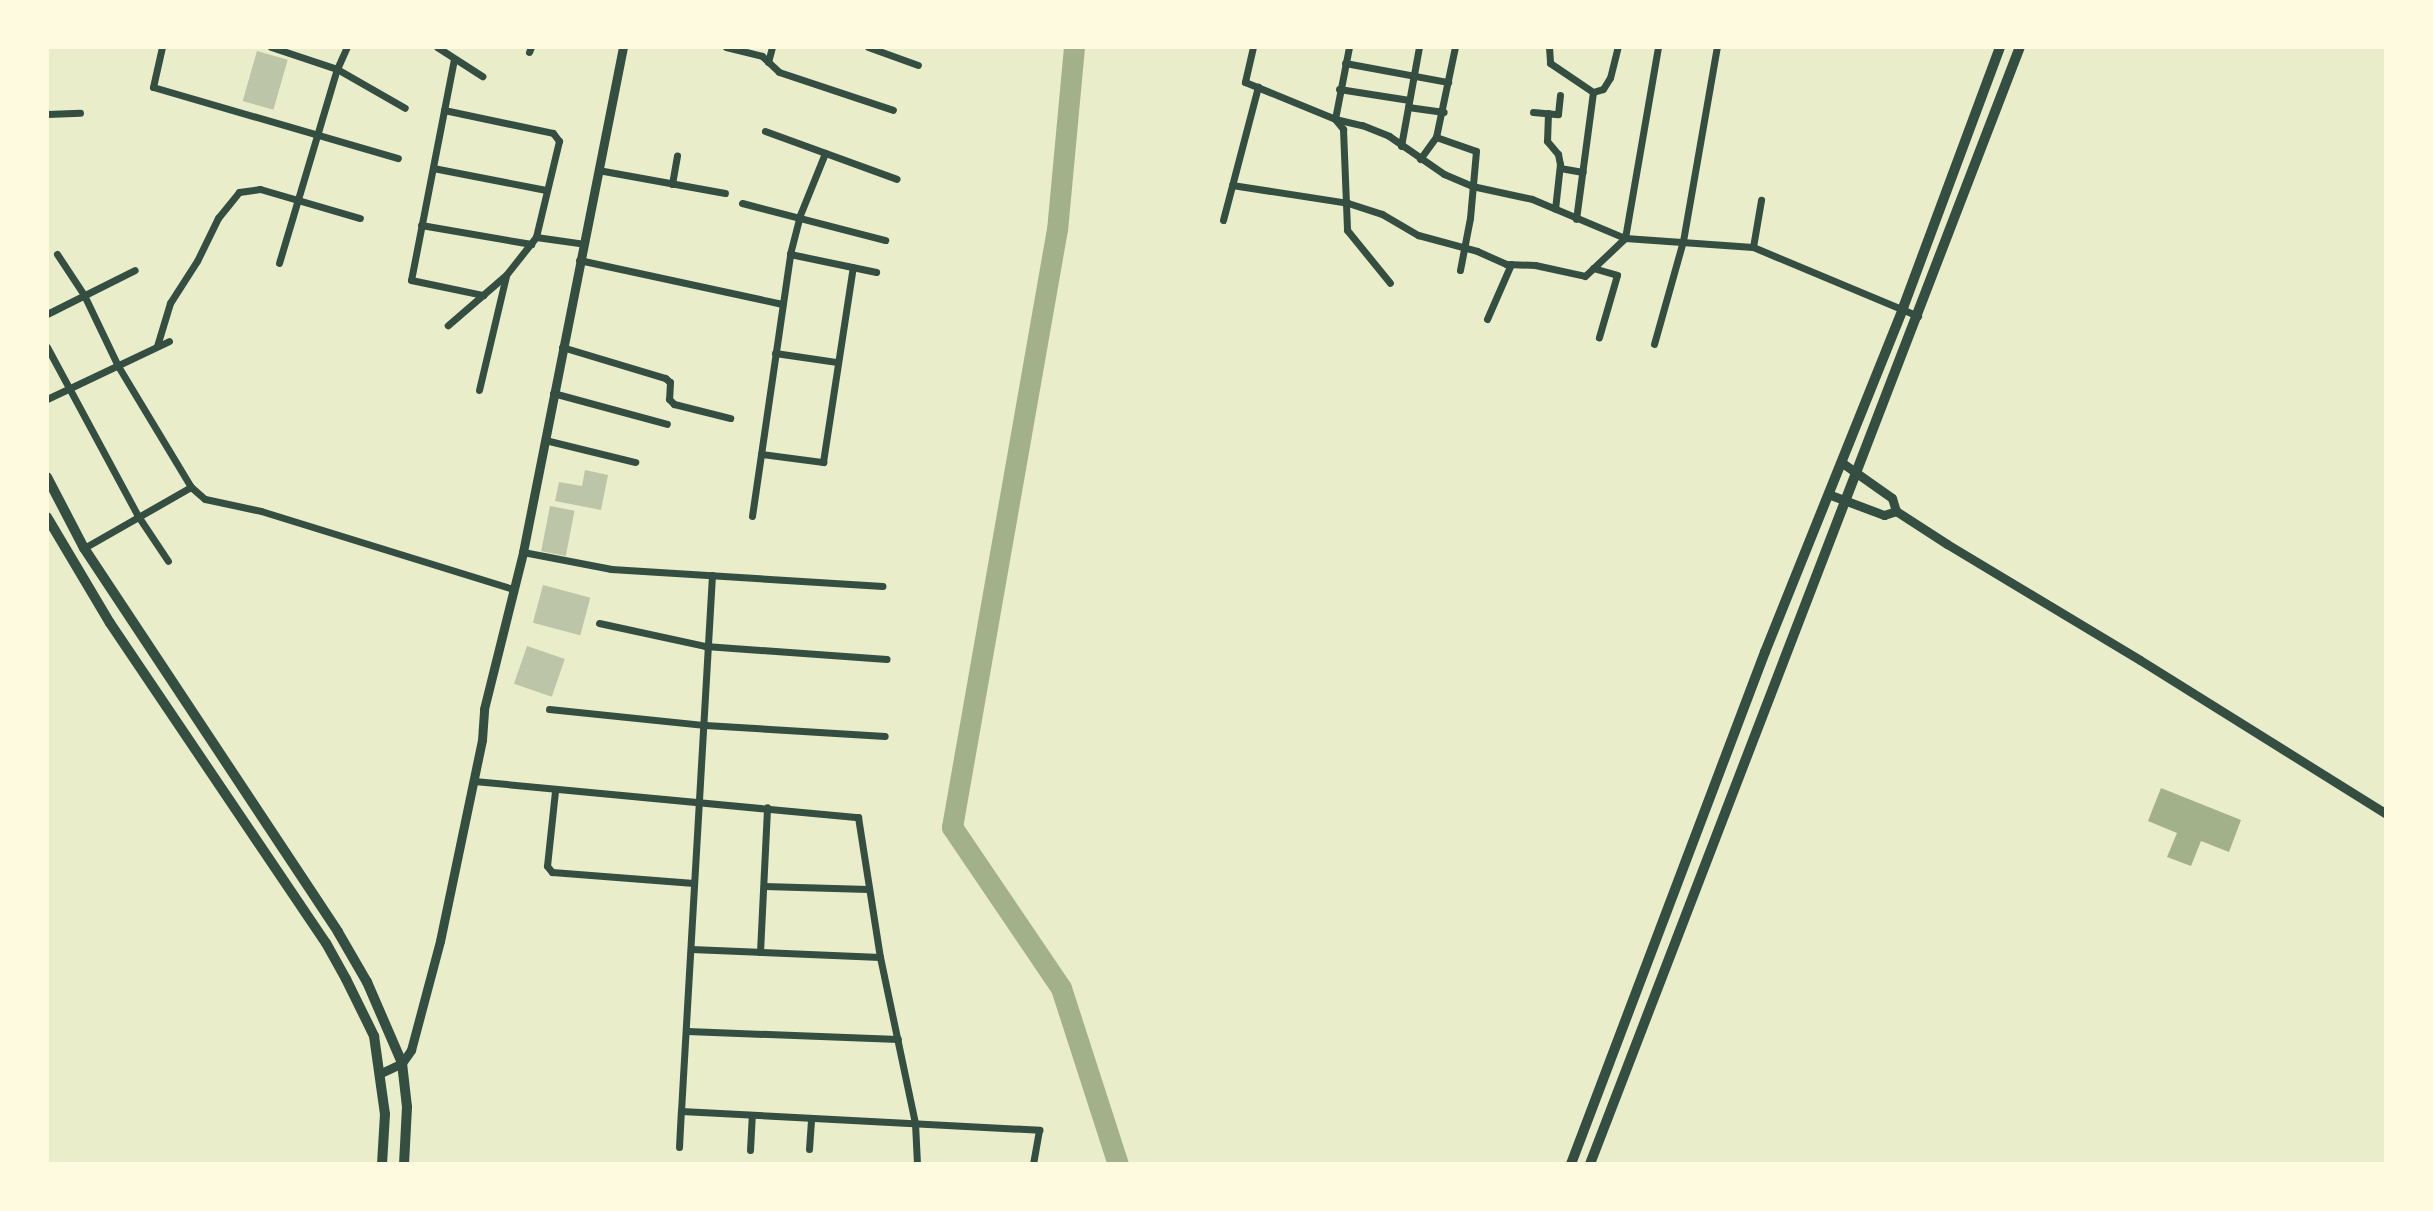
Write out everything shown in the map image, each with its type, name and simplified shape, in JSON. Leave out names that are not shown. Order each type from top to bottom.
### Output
[{"type":"main road","points":[[1571,1164],[1828,494],[1903,308],[2000,47]]},
{"type":"main road","points":[[1590,1164],[2020,47]]},
{"type":"main road","points":[[47,477],[84,548],[338,932],[366,982],[402,1063],[407,1107],[404,1164]]},
{"type":"main road","points":[[47,517],[117,634],[326,943],[374,1036],[385,1115],[382,1164]]},
{"type":"street","points":[[162,47],[153,87],[398,158]]},
{"type":"street","points":[[271,47],[337,69],[405,108]]},
{"type":"street","points":[[279,263],[337,69],[347,47]]},
{"type":"street","points":[[437,47],[482,76]]},
{"type":"street","points":[[381,1073],[402,1063],[411,1050],[423,1011],[474,781],[482,740],[484,709],[523,552],[623,47]]},
{"type":"street","points":[[726,47],[762,56],[779,72],[893,110]]},
{"type":"street","points":[[768,62],[772,47]]},
{"type":"street","points":[[868,47],[918,65]]},
{"type":"street","points":[[1253,47],[1245,82],[1335,119],[1362,125],[1389,136],[1444,174],[1472,186],[1532,199],[1625,238],[1753,247],[1918,316]]},
{"type":"street","points":[[1349,47],[1335,119],[1343,130],[1347,230],[1390,283]]},
{"type":"street","points":[[1401,146],[1419,47]]},
{"type":"street","points":[[1420,159],[1436,137],[1444,112],[1455,47]]},
{"type":"street","points":[[1549,47],[1550,63],[1593,92],[1604,89],[1611,78],[1618,47]]},
{"type":"street","points":[[1232,185],[1348,204],[1382,214],[1418,235],[1511,264],[1535,265],[1585,276],[1625,238],[1658,47]]},
{"type":"street","points":[[1654,344],[1683,241],[1717,47]]},
{"type":"street","points":[[454,59],[411,280],[483,295]]},
{"type":"street","points":[[1345,63],[1448,82]]},
{"type":"street","points":[[1223,220],[1258,87]]},
{"type":"street","points":[[1339,89],[1444,112]]},
{"type":"street","points":[[1576,219],[1593,92]]},
{"type":"street","points":[[1533,113],[1558,114],[1560,95]]},
{"type":"street","points":[[444,110],[557,135],[558,147],[533,241],[506,275],[448,326]]},
{"type":"street","points":[[47,114],[80,113]]},
{"type":"street","points":[[1548,113],[1547,141],[1558,154],[1560,168],[1555,209]]},
{"type":"street","points":[[765,131],[897,179]]},
{"type":"street","points":[[1436,137],[1476,151],[1470,218],[1462,247],[1464,261],[1460,270]]},
{"type":"street","points":[[752,516],[790,254],[800,215],[825,153]]},
{"type":"street","points":[[672,184],[677,155]]},
{"type":"street","points":[[433,168],[546,190]]},
{"type":"street","points":[[1560,168],[1583,172]]},
{"type":"street","points":[[598,170],[725,193]]},
{"type":"street","points":[[158,346],[170,303],[197,261],[218,218],[239,192],[260,189],[360,218]]},
{"type":"street","points":[[1753,247],[1761,200]]},
{"type":"street","points":[[741,203],[800,215],[885,240]]},
{"type":"street","points":[[421,225],[533,241],[585,244]]},
{"type":"street","points":[[57,254],[84,295],[118,366],[191,487],[205,499],[261,511],[513,589]]},
{"type":"street","points":[[790,254],[876,272]]},
{"type":"street","points":[[579,260],[782,304]]},
{"type":"street","points":[[1487,319],[1511,264]]},
{"type":"street","points":[[761,454],[823,462],[853,267]]},
{"type":"street","points":[[1593,268],[1617,275],[1599,337]]},
{"type":"street","points":[[47,314],[135,270]]},
{"type":"street","points":[[479,390],[506,275]]},
{"type":"street","points":[[47,399],[71,390],[169,341]]},
{"type":"street","points":[[47,347],[138,516],[168,561]]},
{"type":"street","points":[[562,347],[665,378],[670,382],[669,399],[674,404],[730,418]]},
{"type":"street","points":[[775,353],[837,362]]},
{"type":"street","points":[[553,393],[667,424]]},
{"type":"street","points":[[545,440],[635,461]]},
{"type":"street","points":[[1841,462],[1892,498],[1896,511],[2386,814]]},
{"type":"street","points":[[84,548],[191,487]]},
{"type":"street","points":[[1828,494],[1884,515],[1896,511]]},
{"type":"street","points":[[523,552],[611,569],[882,586]]},
{"type":"street","points":[[679,1147],[705,725],[705,646],[712,575]]},
{"type":"street","points":[[599,623],[705,646],[887,659]]},
{"type":"street","points":[[549,709],[705,725],[885,736]]},
{"type":"street","points":[[474,781],[555,791],[767,807],[858,817],[880,957],[915,1123],[916,1164]]},
{"type":"street","points":[[555,791],[547,866],[552,872],[694,883]]},
{"type":"street","points":[[760,952],[767,807]]},
{"type":"street","points":[[764,886],[868,889]]},
{"type":"street","points":[[691,949],[880,957]]},
{"type":"street","points":[[687,1031],[898,1039]]},
{"type":"street","points":[[681,1111],[1039,1130],[1033,1164]]},
{"type":"street","points":[[750,1150],[751,1115]]},
{"type":"street","points":[[809,1149],[811,1118]]},
{"type":"shaded area","points":[[2161,788],[2241,820],[2229,852],[2201,841],[2191,866],[2167,857],[2177,833],[2148,821]]},
{"type":"building","points":[[257,51],[288,60],[273,110],[243,101]]},
{"type":"building","points":[[585,470],[608,475],[601,510],[555,501],[559,482],[582,486]]},
{"type":"building","points":[[550,506],[575,511],[566,556],[541,551]]},
{"type":"building","points":[[543,585],[590,598],[580,635],[533,623]]},
{"type":"building","points":[[527,646],[565,659],[552,697],[514,684]]},
{"type":"waterway","points":[[1074,47],[1057,229],[952,827],[1061,988],[1118,1164]]}]
